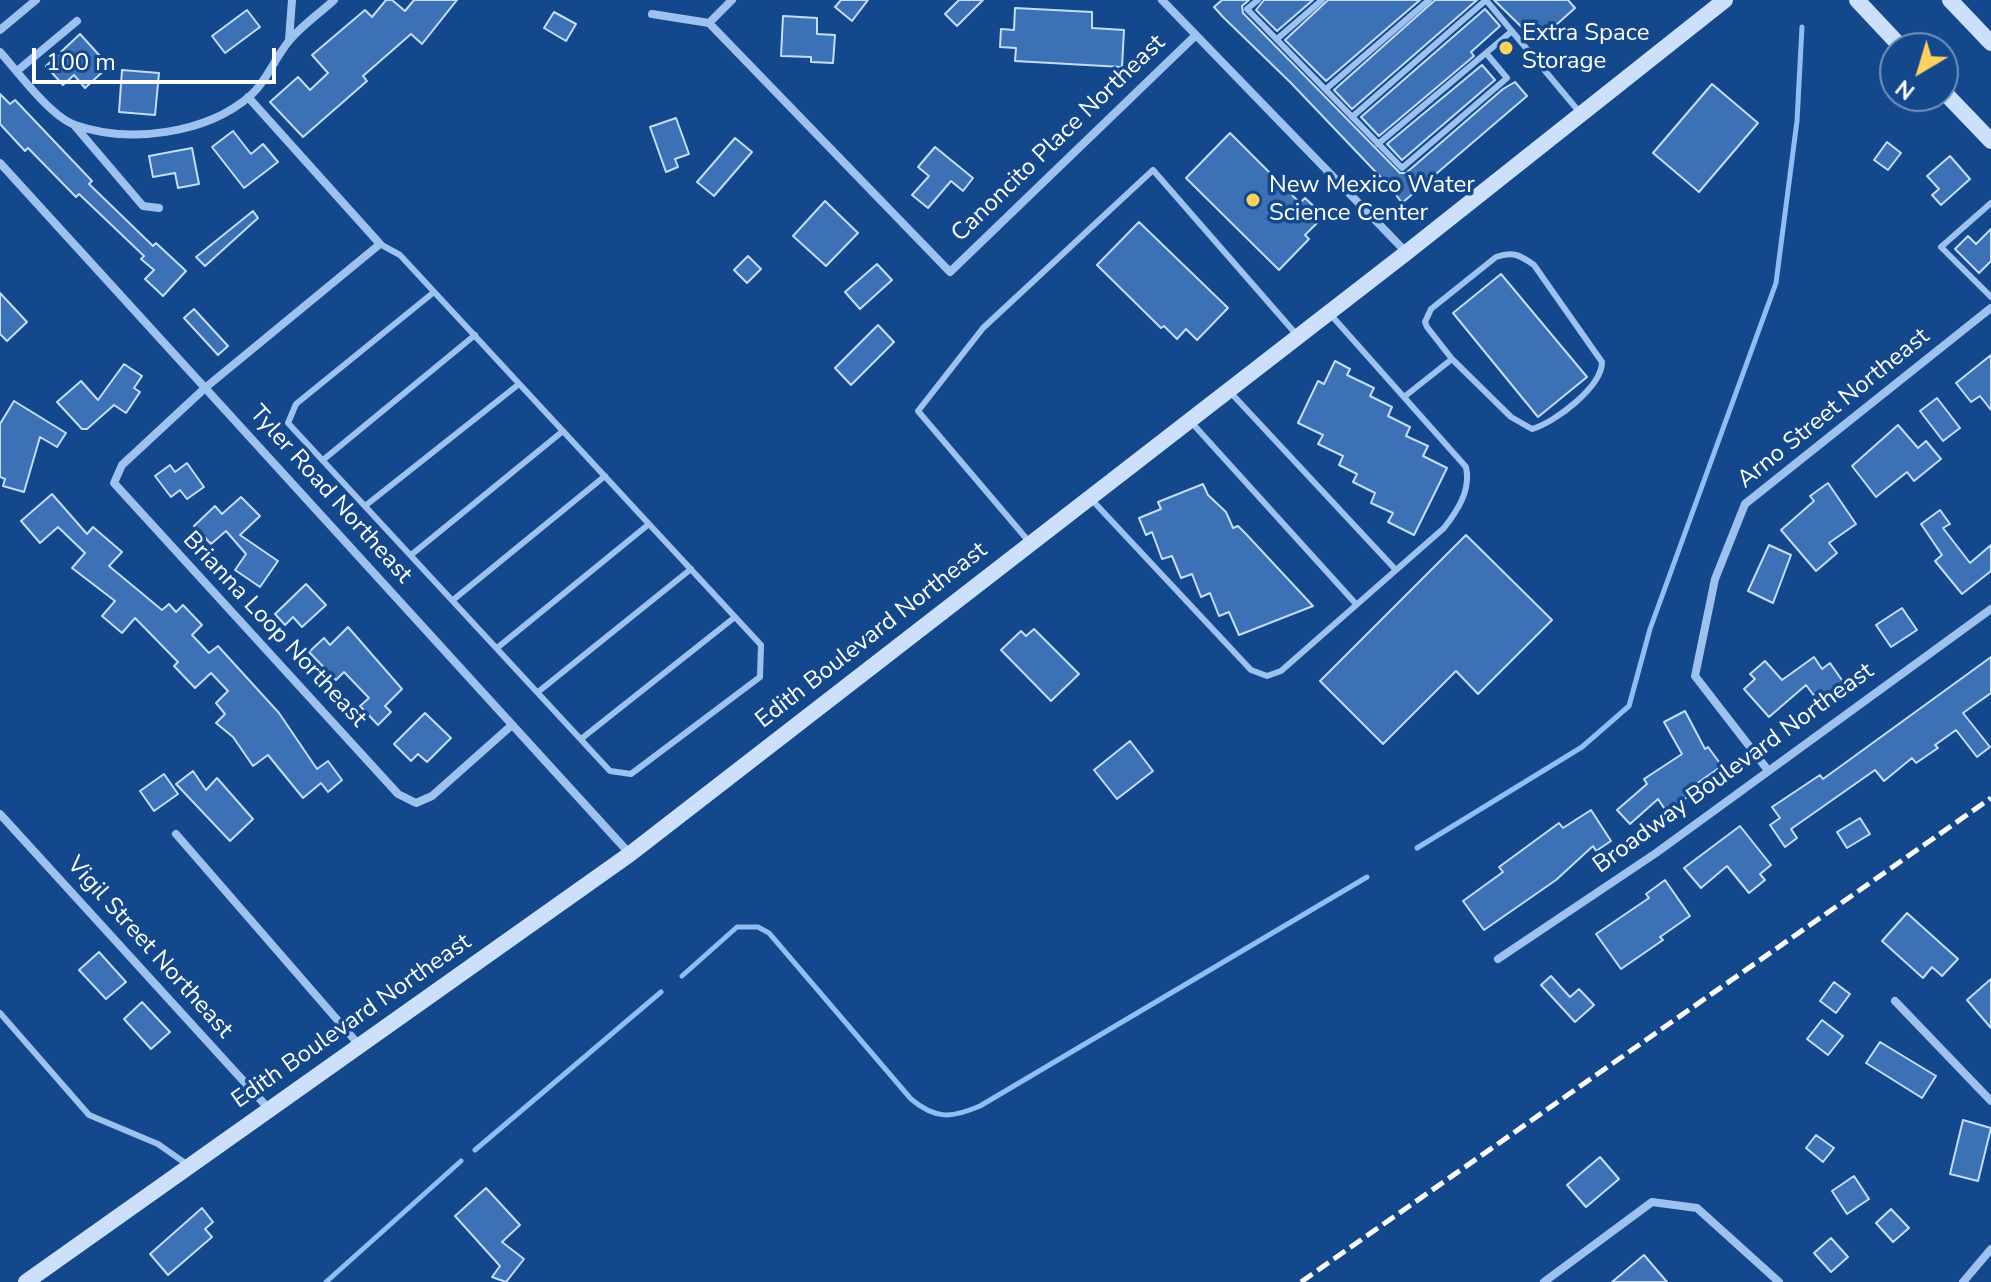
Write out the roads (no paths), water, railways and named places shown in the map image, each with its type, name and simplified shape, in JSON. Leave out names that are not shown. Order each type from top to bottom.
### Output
[{"type":"street","points":[[0,30],[36,0]]},
{"type":"street","points":[[289,40],[292,0]]},
{"type":"street","points":[[73,125],[150,136],[224,113],[262,84],[289,40],[334,0]]},
{"type":"street","points":[[652,14],[709,23],[732,0]]},
{"type":"street","points":[[1162,0],[1406,253]]},
{"type":"street","name":"Edith Boulevard Northeast","points":[[26,1282],[630,854],[1406,253],[1725,0]]},
{"type":"street","points":[[1857,0],[1887,32]]},
{"type":"street","points":[[1950,0],[1991,43]]},
{"type":"street","points":[[17,71],[77,21]]},
{"type":"street","name":"Canoncito Place Northeast","points":[[709,23],[950,272],[1196,35]]},
{"type":"street","points":[[2,59],[49,106],[73,125],[143,206],[159,208]]},
{"type":"street","points":[[205,388],[380,244],[248,97]]},
{"type":"street","points":[[1959,108],[1991,141]]},
{"type":"street","name":"Tyler Road Northeast","points":[[0,163],[630,854]]},
{"type":"street","name":"Arno Street Northeast","points":[[1767,769],[1695,676],[1715,579],[1745,504],[1991,308]]},
{"type":"street","name":"Brianna Loop Northeast","points":[[205,388],[122,465],[114,483],[124,497],[398,794],[416,803],[432,796],[512,725]]},
{"type":"street","name":"Broadway Boulevard Northeast","points":[[1498,959],[1656,853],[1767,769],[1991,609]]},
{"type":"street","name":"Vigil Street Northeast","points":[[0,814],[269,1109]]},
{"type":"street","points":[[176,834],[361,1047]]},
{"type":"street","points":[[1895,1001],[1991,1101]]},
{"type":"street","points":[[1544,1282],[1652,1202],[1697,1208],[1779,1282]]},
{"type":"street","points":[[1963,1282],[1991,1249]]},
{"type":"lane","points":[[1258,0],[1247,9],[1402,168],[1507,78],[1486,53]]},
{"type":"lane","points":[[1277,39],[1322,0]]},
{"type":"lane","points":[[1326,89],[1429,0]]},
{"type":"lane","points":[[1352,117],[1486,0],[1581,114]]},
{"type":"lane","points":[[1378,144],[1512,31]]},
{"type":"lane","points":[[1031,544],[918,411],[983,328],[1153,170],[1299,336]]},
{"type":"lane","points":[[1991,203],[1941,247],[1991,297]]},
{"type":"lane","points":[[380,244],[400,255],[761,645],[760,677],[631,774],[610,771],[288,423],[296,404],[434,292]]},
{"type":"lane","points":[[1519,254],[1534,265],[1602,362],[1602,372],[1587,393],[1532,429],[1511,417],[1452,359],[1427,327],[1425,322],[1431,309],[1496,257],[1519,254]]},
{"type":"lane","points":[[1090,498],[1251,670],[1267,676],[1281,671],[1444,528],[1461,502],[1469,481],[1466,467],[1329,312]]},
{"type":"lane","points":[[323,460],[475,335]]},
{"type":"lane","points":[[1404,397],[1452,359]]},
{"type":"lane","points":[[365,506],[519,384]]},
{"type":"lane","points":[[1228,390],[1395,569]]},
{"type":"lane","points":[[1189,421],[1356,604]]},
{"type":"lane","points":[[411,555],[563,431]]},
{"type":"lane","points":[[453,600],[605,476]]},
{"type":"lane","points":[[497,648],[649,524]]},
{"type":"lane","points":[[538,692],[691,569]]},
{"type":"lane","points":[[581,739],[735,617]]},
{"type":"lane","points":[[0,1013],[89,1115],[158,1144],[188,1165]]},
{"type":"waterway","points":[[1417,848],[1582,747],[1629,706],[1650,629],[1776,283],[1797,121],[1802,27]]},
{"type":"waterway","points":[[682,976],[737,927],[758,927],[769,933],[911,1099],[928,1111],[952,1115],[980,1106],[1367,877]]},
{"type":"waterway","points":[[475,1150],[661,992]]},
{"type":"waterway","points":[[326,1282],[461,1161]]},
{"type":"railway","points":[[1301,1282],[1991,798]]},
{"type":"place","name":"Extra Space Storage","points":[[1506,48]]},
{"type":"place","name":"New Mexico Water Science Center","points":[[1253,200]]}]
